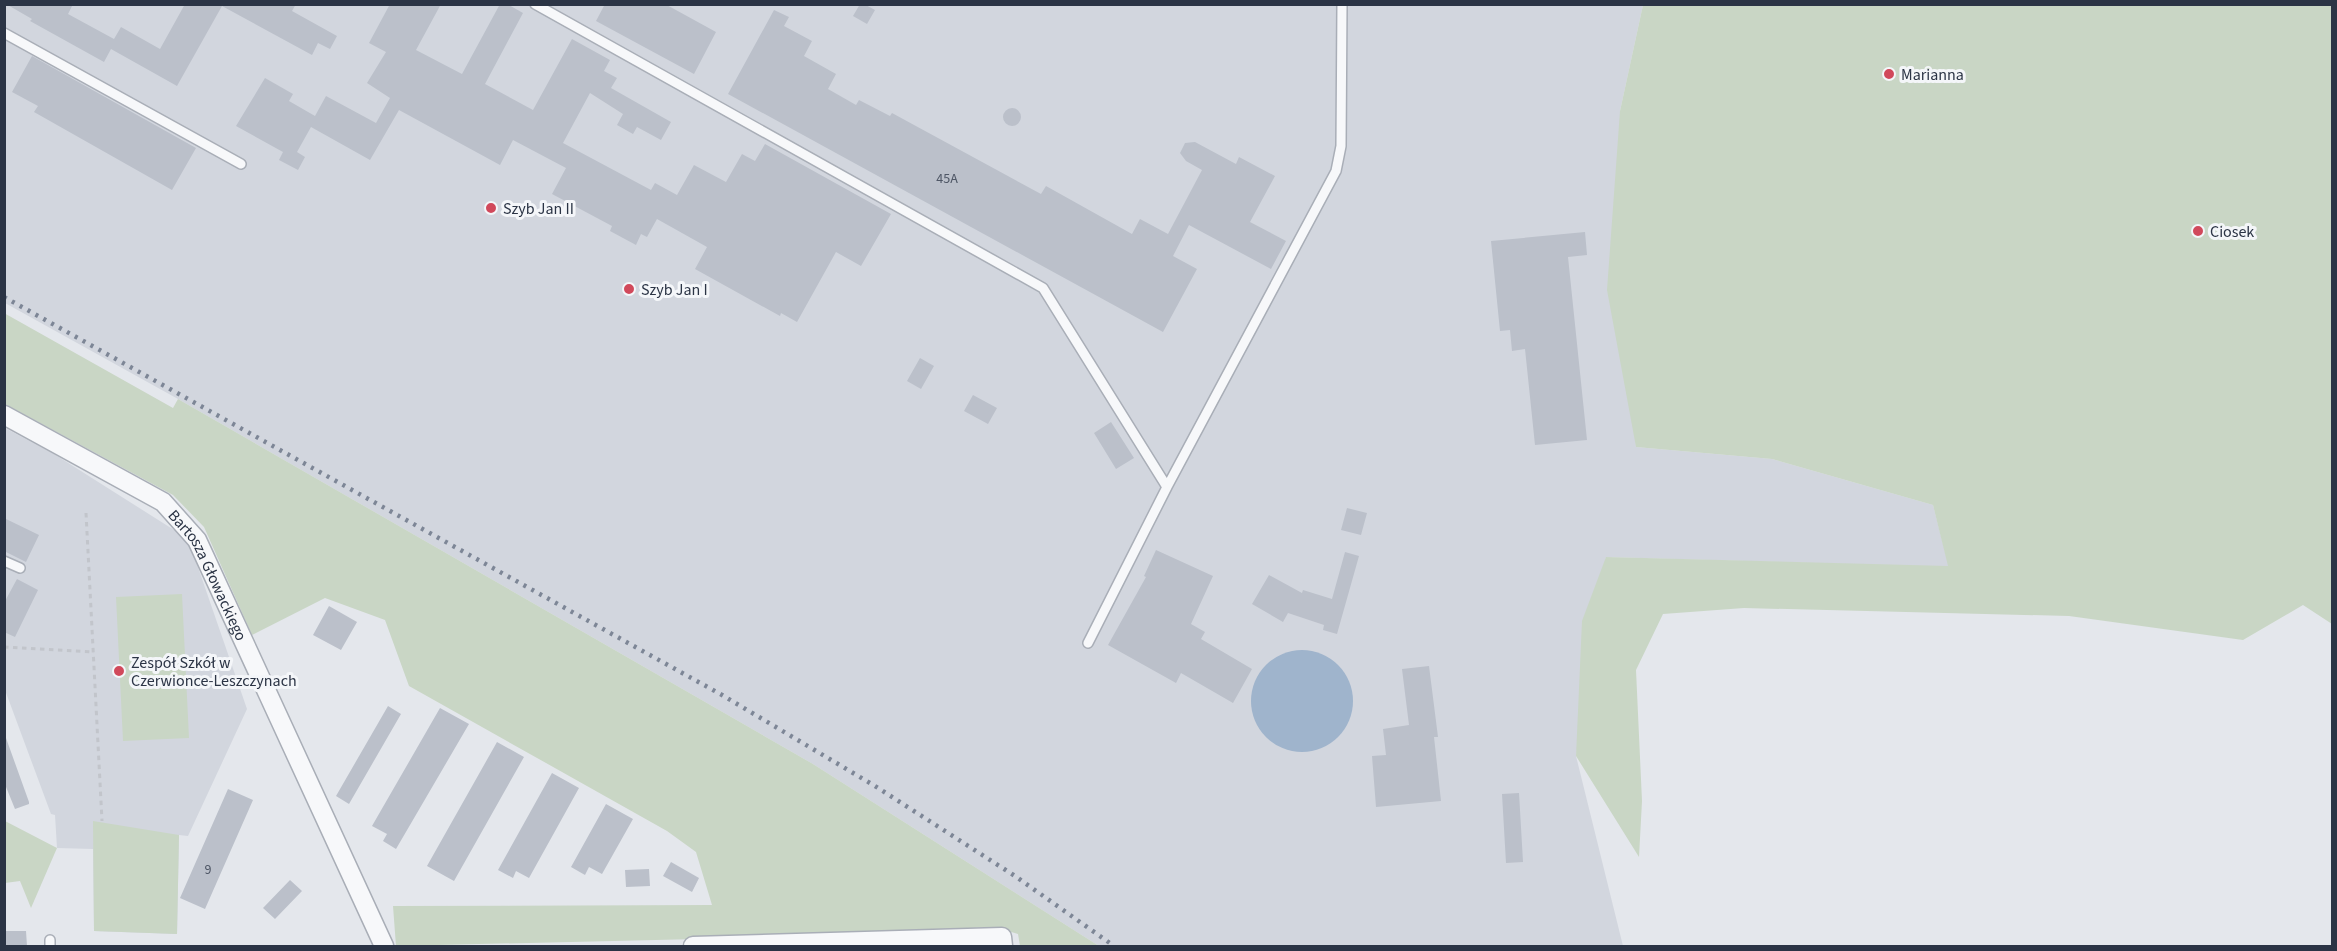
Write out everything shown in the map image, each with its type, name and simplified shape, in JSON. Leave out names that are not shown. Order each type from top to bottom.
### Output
[{"type":"street","name":"Bartosza Głowackiego","points":[[4,415],[163,502],[196,540],[384,946]]},
{"type":"street","points":[[693,946],[1002,937],[1004,946]]},
{"type":"lane","points":[[535,4],[1043,288],[1167,487]]},
{"type":"lane","points":[[1088,643],[1167,487],[1336,171],[1341,146],[1342,4]]},
{"type":"lane","points":[[4,33],[241,164]]},
{"type":"lane","points":[[4,561],[20,568]]},
{"type":"path","points":[[87,513],[102,820]]},
{"type":"path","points":[[4,647],[94,652]]},
{"type":"shaded area","points":[[5,5],[1643,5],[1620,111],[1636,447],[1772,459],[1933,505],[1949,567],[1606,557],[1576,756],[1623,946],[1099,946],[813,764],[178,399],[5,303]]},
{"type":"shaded area","name":"Zespół Szkół w Czerwionce-Leszczynach","points":[[5,428],[54,454],[182,535],[191,547],[247,709],[188,836],[179,835],[177,934],[94,931],[93,849],[57,848],[55,815],[51,814],[5,690]]},
{"type":"green space","points":[[1643,5],[2332,5],[2332,624],[2303,605],[2243,640],[2069,616],[1744,608],[1663,614],[1636,670],[1642,801],[1639,857],[1576,756],[1582,621],[1606,557],[1948,566],[1933,505],[1772,459],[1636,447],[1607,290],[1620,111]]},
{"type":"green space","points":[[4,313],[173,408],[178,399],[813,764],[1099,946],[1020,946],[1018,934],[995,927],[740,938],[396,946],[393,906],[712,905],[696,852],[667,831],[409,686],[385,620],[325,598],[252,635],[204,527],[173,495],[5,404]]},
{"type":"green space","points":[[182,594],[189,738],[123,741],[116,597]]},
{"type":"green space","points":[[5,821],[57,848],[31,908],[20,881],[5,883]]},
{"type":"green space","points":[[93,821],[179,835],[177,934],[94,931]]},
{"type":"water","points":[[1302,650],[1321,654],[1338,665],[1349,682],[1353,701],[1349,720],[1338,737],[1321,748],[1302,752],[1283,748],[1266,737],[1255,720],[1251,701],[1255,682],[1266,665],[1283,654]]},
{"type":"building","points":[[6,4],[73,4],[68,14],[114,39],[121,27],[160,49],[185,4],[296,4],[292,11],[337,36],[330,49],[318,43],[312,55],[222,6],[177,86],[111,49],[104,62],[30,21],[32,19]]},
{"type":"building","points":[[390,4],[441,4],[416,50],[462,74],[500,4],[507,4],[523,13],[485,84],[533,110],[572,39],[610,60],[604,71],[617,78],[611,88],[671,122],[661,140],[637,127],[633,134],[617,125],[623,114],[590,93],[563,143],[651,190],[655,183],[677,195],[694,165],[726,182],[742,154],[755,161],[765,144],[891,214],[861,266],[836,252],[797,322],[781,313],[780,316],[695,269],[707,247],[657,219],[647,237],[641,234],[636,245],[610,231],[612,226],[552,194],[566,168],[513,140],[500,165],[399,110],[370,160],[311,127],[297,152],[305,157],[298,170],[279,160],[283,152],[236,126],[265,78],[293,94],[289,101],[315,116],[326,96],[376,123],[390,98],[367,83],[386,52],[369,43]]},
{"type":"building","points":[[605,4],[665,4],[716,32],[694,74],[596,21]]},
{"type":"building","points":[[860,4],[875,10],[867,24],[853,16]]},
{"type":"building","points":[[774,10],[789,17],[784,26],[812,41],[804,56],[836,74],[828,89],[856,105],[859,100],[890,116],[892,113],[1041,194],[1046,186],[1132,234],[1140,219],[1168,234],[1202,170],[1186,161],[1180,153],[1185,143],[1195,142],[1236,164],[1239,157],[1275,176],[1250,222],[1286,241],[1271,269],[1189,225],[1173,256],[1197,269],[1163,332],[728,94]]},
{"type":"building","points":[[32,56],[196,148],[172,190],[34,112],[38,106],[12,92]]},
{"type":"building","points":[[1012,108],[1018,111],[1021,117],[1018,123],[1012,126],[1006,123],[1003,117],[1006,111]]},
{"type":"building","points":[[1585,232],[1587,255],[1568,257],[1587,440],[1535,445],[1525,349],[1512,351],[1510,330],[1500,331],[1491,241]]},
{"type":"building","points":[[920,358],[934,366],[921,389],[907,381]]},
{"type":"building","points":[[973,395],[997,408],[988,424],[964,411]]},
{"type":"building","points":[[1111,422],[1134,458],[1116,469],[1094,433]]},
{"type":"building","points":[[1347,508],[1367,513],[1361,535],[1341,530]]},
{"type":"building","points":[[4,518],[39,535],[26,562],[4,551]]},
{"type":"building","points":[[1156,550],[1213,576],[1191,624],[1205,632],[1201,639],[1252,669],[1233,703],[1181,673],[1176,683],[1108,645],[1146,577],[1144,576]]},
{"type":"building","points":[[1345,552],[1359,556],[1337,634],[1323,630],[1324,625],[1288,613],[1283,622],[1252,604],[1269,575],[1302,593],[1303,590],[1332,599]]},
{"type":"building","points":[[17,579],[38,590],[15,637],[4,632],[4,603]]},
{"type":"building","points":[[329,606],[357,622],[341,650],[313,635]]},
{"type":"building","points":[[1429,666],[1438,737],[1434,737],[1441,801],[1376,807],[1372,756],[1386,755],[1383,729],[1409,725],[1402,669]]},
{"type":"building","points":[[388,706],[401,714],[349,804],[336,796]]},
{"type":"building","points":[[440,708],[469,724],[396,849],[383,841],[387,834],[372,826]]},
{"type":"building","points":[[6,738],[29,802],[15,809],[4,782],[4,739]]},
{"type":"building","points":[[497,742],[524,757],[454,881],[427,866]]},
{"type":"building","points":[[552,773],[579,788],[529,878],[516,871],[513,878],[498,870]]},
{"type":"building","points":[[228,789],[253,800],[205,909],[180,898]]},
{"type":"building","points":[[1519,793],[1523,862],[1506,863],[1502,794]]},
{"type":"building","points":[[606,804],[633,819],[602,874],[589,867],[585,875],[571,867]]},
{"type":"building","points":[[671,862],[699,878],[692,892],[663,876]]},
{"type":"building","points":[[649,869],[650,886],[626,887],[625,870]]},
{"type":"building","points":[[290,880],[302,891],[275,919],[263,908]]},
{"type":"building","points":[[4,931],[26,931],[27,946],[4,946]]},
{"type":"railway","points":[[4,297],[722,695],[875,786],[1015,876],[1114,946]]},
{"type":"place","name":"Marianna","points":[[1889,74]]},
{"type":"place","name":"Szyb Jan II","points":[[491,208]]},
{"type":"place","name":"Ciosek","points":[[2198,231]]},
{"type":"place","name":"Szyb Jan I","points":[[629,289]]},
{"type":"place","name":"Zespół Szkół w Czerwionce-Leszczynach","points":[[119,671]]}]
